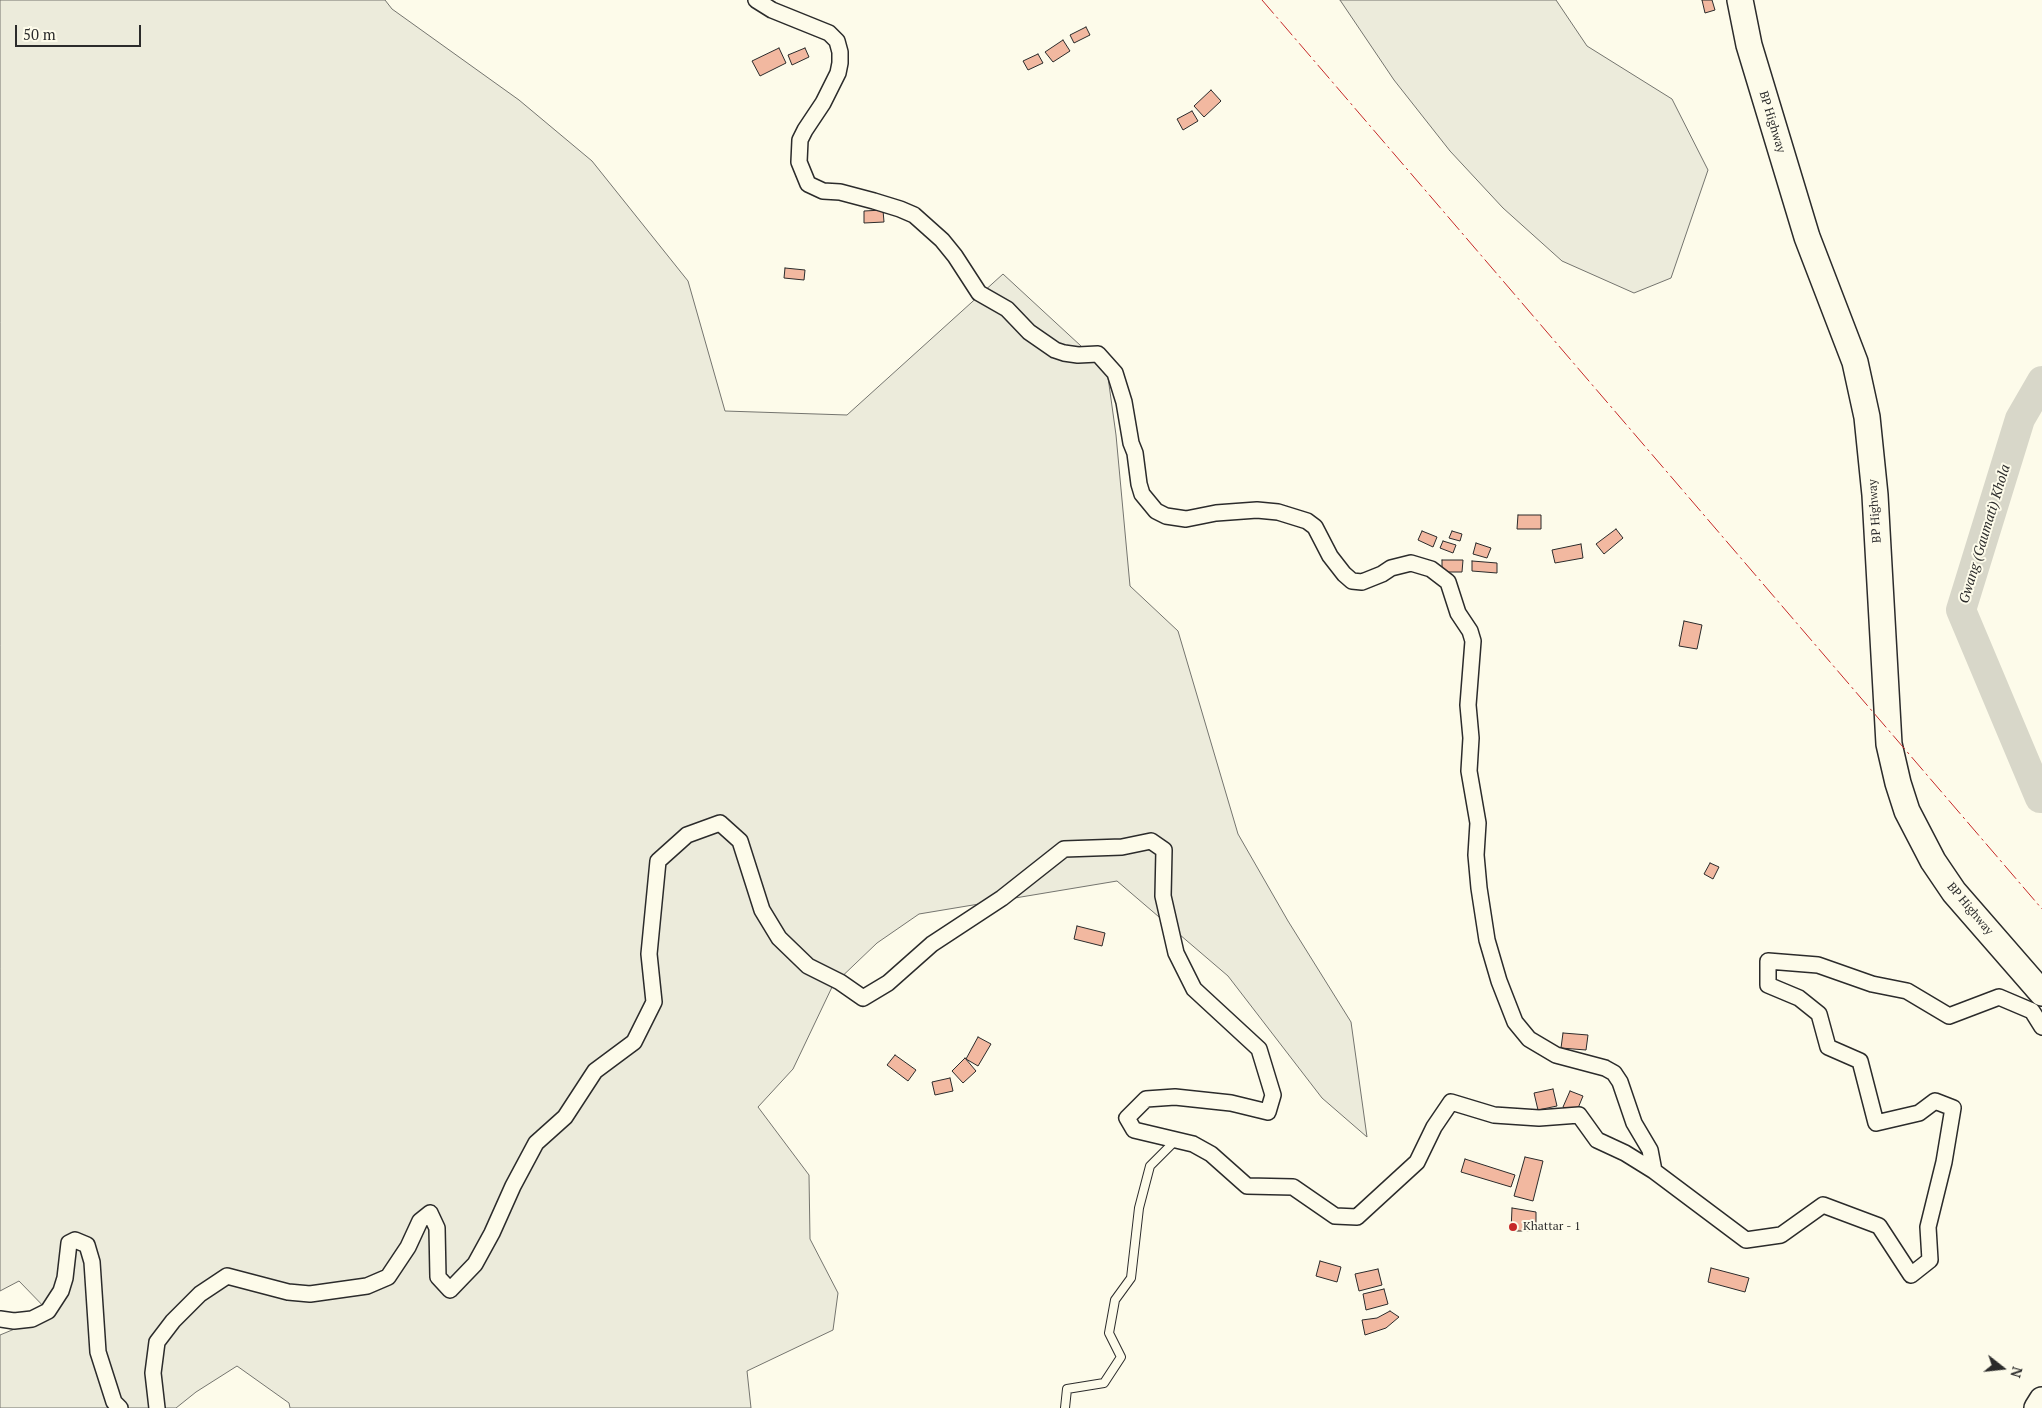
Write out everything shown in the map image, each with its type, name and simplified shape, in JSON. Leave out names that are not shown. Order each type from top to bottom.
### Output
[{"type":"highway","name":"BP Highway","points":[[1740,0],[1749,46],[1807,237],[1855,362],[1867,417],[1876,495],[1888,744],[1898,783],[1907,810],[1933,860],[1954,892],[2042,993]]},
{"type":"highway","points":[[2038,1408],[2042,1400]]},
{"type":"street","points":[[756,0],[772,10],[829,33],[837,41],[840,63],[838,73],[823,103],[800,140],[799,162],[808,184],[823,191],[840,192],[900,209],[914,215],[942,240],[955,256],[979,293],[1007,309],[1030,332],[1055,350],[1064,353],[1078,355],[1098,354],[1115,373],[1124,402],[1131,443],[1135,453],[1138,484],[1145,498],[1156,511],[1166,516],[1186,519],[1216,512],[1258,510],[1278,512],[1307,521],[1315,527],[1330,556],[1344,574],[1352,580],[1362,582],[1391,568],[1411,563],[1431,569],[1448,582],[1458,613],[1470,632],[1473,641],[1468,706],[1471,738],[1469,771],[1478,823],[1476,855],[1479,888],[1487,940],[1497,976],[1516,1022],[1528,1038],[1556,1055],[1605,1068],[1614,1073],[1620,1082],[1634,1123],[1650,1150],[1654,1171]]},
{"type":"street","points":[[157,1408],[153,1373],[157,1342],[173,1321],[200,1294],[227,1276],[288,1292],[310,1294],[367,1286],[388,1277],[408,1247],[420,1221],[430,1213],[438,1228],[438,1277],[450,1290],[476,1264],[513,1186],[536,1143],[565,1117],[595,1071],[634,1042],[654,1002],[649,954],[658,861],[687,835],[720,823],[740,841],[762,910],[779,938],[808,966],[840,982],[864,998],[888,983],[932,944],[1002,898],[1064,849],[1122,847],[1151,841],[1164,850],[1163,896],[1176,953],[1194,989],[1259,1050],[1273,1095],[1268,1112],[1231,1103],[1175,1097],[1146,1099],[1127,1118],[1134,1130],[1193,1144],[1211,1154],[1247,1186],[1293,1187],[1335,1216],[1357,1217],[1417,1162],[1434,1127],[1451,1102],[1494,1115],[1539,1118],[1579,1115],[1597,1140],[1625,1153],[1654,1171],[1746,1240],[1782,1235],[1823,1205],[1878,1226],[1911,1275],[1930,1260],[1928,1227],[1944,1162],[1954,1108],[1934,1101],[1919,1113],[1876,1123],[1860,1061],[1828,1047],[1819,1014],[1799,998],[1768,986],[1768,961],[1818,965],[1872,984],[1907,991],[1950,1016],[2000,997],[2032,1011],[2042,1027]]},
{"type":"street","points":[[0,1319],[14,1321],[32,1319],[48,1311],[61,1291],[69,1243],[75,1240],[87,1245],[92,1262],[98,1352],[114,1402],[120,1408]]},
{"type":"lane","points":[[1065,1408],[1067,1389],[1104,1383],[1121,1357],[1109,1333],[1116,1300],[1131,1278],[1139,1208],[1150,1166],[1176,1140]]},
{"type":"shaded area","points":[[0,0],[385,0],[392,9],[519,100],[592,161],[688,281],[725,411],[847,415],[1003,274],[1107,370],[1116,435],[1130,586],[1178,631],[1238,834],[1288,921],[1351,1022],[1367,1137],[1322,1098],[1228,976],[1117,881],[919,914],[877,943],[833,985],[793,1069],[758,1107],[809,1175],[810,1239],[838,1293],[833,1330],[747,1371],[751,1408],[290,1408],[289,1403],[237,1366],[196,1392],[176,1408],[0,1408],[0,1335],[51,1314],[19,1281],[0,1291]]},
{"type":"shaded area","points":[[1340,0],[1556,0],[1587,46],[1672,99],[1708,170],[1671,278],[1634,293],[1562,261],[1503,208],[1450,151],[1394,80]]},
{"type":"building","points":[[1702,0],[1712,0],[1715,10],[1705,13]]},
{"type":"building","points":[[1086,27],[1090,35],[1074,43],[1070,35]]},
{"type":"building","points":[[1063,40],[1070,51],[1053,62],[1045,52]]},
{"type":"building","points":[[779,48],[786,63],[760,76],[752,61]]},
{"type":"building","points":[[805,48],[809,57],[792,65],[788,55]]},
{"type":"building","points":[[1038,54],[1043,63],[1028,70],[1023,61]]},
{"type":"building","points":[[1211,90],[1221,101],[1204,117],[1194,106]]},
{"type":"building","points":[[1192,111],[1198,121],[1183,130],[1177,119]]},
{"type":"building","points":[[883,210],[884,222],[864,223],[864,211]]},
{"type":"building","points":[[785,268],[805,270],[804,280],[784,278]]},
{"type":"building","points":[[1518,515],[1541,515],[1541,529],[1517,529]]},
{"type":"building","points":[[1616,529],[1623,538],[1604,554],[1596,544]]},
{"type":"building","points":[[1422,531],[1437,537],[1433,547],[1418,540]]},
{"type":"building","points":[[1452,531],[1462,534],[1460,541],[1449,538]]},
{"type":"building","points":[[1443,541],[1456,545],[1453,553],[1440,548]]},
{"type":"building","points":[[1476,543],[1491,548],[1487,558],[1473,554]]},
{"type":"building","points":[[1581,544],[1583,558],[1555,563],[1552,550]]},
{"type":"building","points":[[1442,560],[1463,560],[1462,572],[1442,572]]},
{"type":"building","points":[[1472,561],[1497,563],[1497,573],[1472,571]]},
{"type":"building","points":[[1684,621],[1702,625],[1697,649],[1679,646]]},
{"type":"building","points":[[1710,863],[1719,867],[1713,879],[1704,874]]},
{"type":"building","points":[[1077,926],[1105,933],[1102,946],[1074,939]]},
{"type":"building","points":[[1563,1033],[1588,1035],[1586,1050],[1561,1048]]},
{"type":"building","points":[[978,1037],[991,1044],[978,1066],[966,1059]]},
{"type":"building","points":[[895,1055],[916,1070],[908,1081],[887,1065]]},
{"type":"building","points":[[965,1058],[976,1071],[963,1083],[952,1071]]},
{"type":"building","points":[[950,1078],[953,1091],[935,1095],[932,1082]]},
{"type":"building","points":[[1553,1089],[1557,1106],[1538,1110],[1534,1093]]},
{"type":"building","points":[[1570,1091],[1583,1096],[1576,1113],[1563,1107]]},
{"type":"building","points":[[1525,1157],[1543,1161],[1533,1201],[1514,1196]]},
{"type":"building","points":[[1465,1159],[1515,1175],[1511,1187],[1461,1172]]},
{"type":"building","points":[[1512,1208],[1536,1212],[1536,1231],[1511,1231]]},
{"type":"building","points":[[1320,1261],[1341,1267],[1337,1282],[1316,1276]]},
{"type":"building","points":[[1711,1268],[1749,1278],[1745,1292],[1708,1282]]},
{"type":"building","points":[[1378,1269],[1382,1285],[1359,1291],[1355,1274]]},
{"type":"building","points":[[1384,1289],[1388,1304],[1366,1310],[1363,1294]]},
{"type":"building","points":[[1390,1311],[1399,1317],[1386,1328],[1365,1335],[1362,1320],[1377,1318]]},
{"type":"waterway","name":"Gwang (Gaumati) Khola","points":[[2042,381],[2020,419],[1961,610],[2040,798],[2042,798]]},
{"type":"power","points":[[1262,0],[2042,909]]},
{"type":"place","name":"Khattar - 1","points":[[1513,1227]]}]
